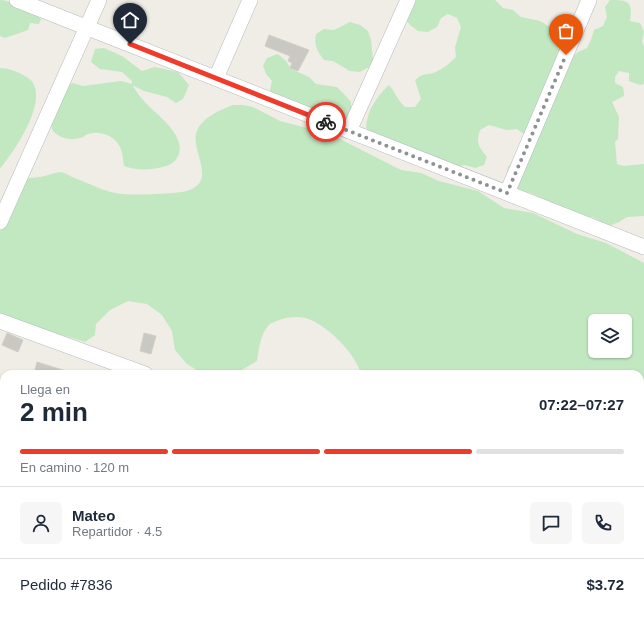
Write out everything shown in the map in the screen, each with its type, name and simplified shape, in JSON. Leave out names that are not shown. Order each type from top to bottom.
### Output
[{"type":"street","points":[[17,0],[644,247]]},
{"type":"street","points":[[0,222],[99,0]]},
{"type":"street","points":[[216,78],[250,0]]},
{"type":"street","points":[[349,131],[408,0]]},
{"type":"street","points":[[507,193],[589,0]]},
{"type":"street","points":[[0,321],[134,370]]},
{"type":"green space","points":[[0,0],[11,3],[38,17],[41,19],[39,24],[30,23],[28,30],[5,38],[0,36]]},
{"type":"green space","points":[[403,0],[495,0],[503,8],[513,10],[521,17],[540,21],[548,26],[558,24],[567,19],[574,26],[569,34],[561,39],[558,48],[562,56],[570,59],[578,52],[587,48],[594,30],[603,26],[607,17],[605,7],[610,0],[621,0],[628,3],[631,9],[630,21],[640,23],[644,32],[642,41],[644,47],[644,84],[640,85],[629,81],[629,73],[619,71],[615,77],[615,83],[623,87],[624,96],[612,102],[619,117],[618,139],[615,142],[617,164],[624,166],[644,164],[644,216],[627,217],[609,226],[592,217],[582,219],[548,201],[530,193],[519,191],[510,186],[506,177],[508,167],[514,160],[525,135],[517,129],[507,130],[489,125],[480,130],[478,138],[480,147],[487,157],[484,165],[475,168],[465,165],[446,168],[411,147],[400,146],[374,135],[366,128],[370,110],[380,94],[389,85],[405,107],[415,107],[421,99],[415,80],[422,75],[440,70],[456,57],[455,47],[461,27],[457,18],[448,14],[441,18],[437,27],[428,32],[418,31],[410,25],[404,17]]},
{"type":"green space","points":[[350,22],[360,25],[368,31],[371,40],[373,60],[369,67],[360,72],[350,71],[333,61],[324,60],[316,45],[316,34],[324,29],[334,30]]},
{"type":"green space","points":[[104,48],[122,56],[142,71],[155,67],[178,72],[189,85],[183,99],[176,103],[167,97],[144,91],[132,85],[148,105],[168,124],[178,139],[180,146],[179,154],[176,160],[170,164],[150,169],[129,168],[124,166],[122,152],[118,143],[107,135],[102,133],[93,133],[77,139],[69,139],[58,135],[53,131],[50,122],[61,87],[73,83],[83,86],[121,81],[132,84],[132,81],[122,72],[100,69],[91,62],[95,49]]},
{"type":"green space","points":[[278,54],[286,61],[291,69],[309,77],[316,84],[337,87],[344,94],[351,102],[351,114],[347,123],[275,99],[270,90],[272,81],[266,74],[263,66],[267,58]]},
{"type":"green space","points":[[0,68],[15,71],[31,80],[36,93],[32,116],[27,128],[0,169]]},
{"type":"green space","points":[[233,105],[253,107],[280,121],[330,134],[401,170],[421,173],[439,181],[478,191],[504,208],[533,213],[577,234],[606,243],[644,263],[644,370],[360,370],[347,349],[331,333],[314,321],[296,317],[282,319],[269,325],[265,330],[259,347],[257,361],[242,370],[197,370],[187,364],[175,350],[172,331],[162,315],[147,304],[128,301],[110,310],[96,324],[95,335],[85,342],[33,327],[7,316],[0,315],[0,204],[10,184],[18,180],[61,172],[115,193],[139,195],[182,192],[193,188],[200,183],[202,168],[197,151],[196,134],[198,128],[211,115]]},
{"type":"building","points":[[269,35],[309,50],[298,71],[290,68],[292,63],[288,61],[290,56],[265,46]]},
{"type":"building","points":[[7,333],[23,340],[18,352],[2,345]]},
{"type":"building","points":[[144,333],[156,336],[151,354],[140,351]]},
{"type":"building","points":[[37,362],[63,370],[35,370]]},
{"type":"way so far","points":[[326,122],[507,193],[566,55]]},
{"type":"route","points":[[130,44],[326,122]]}]
